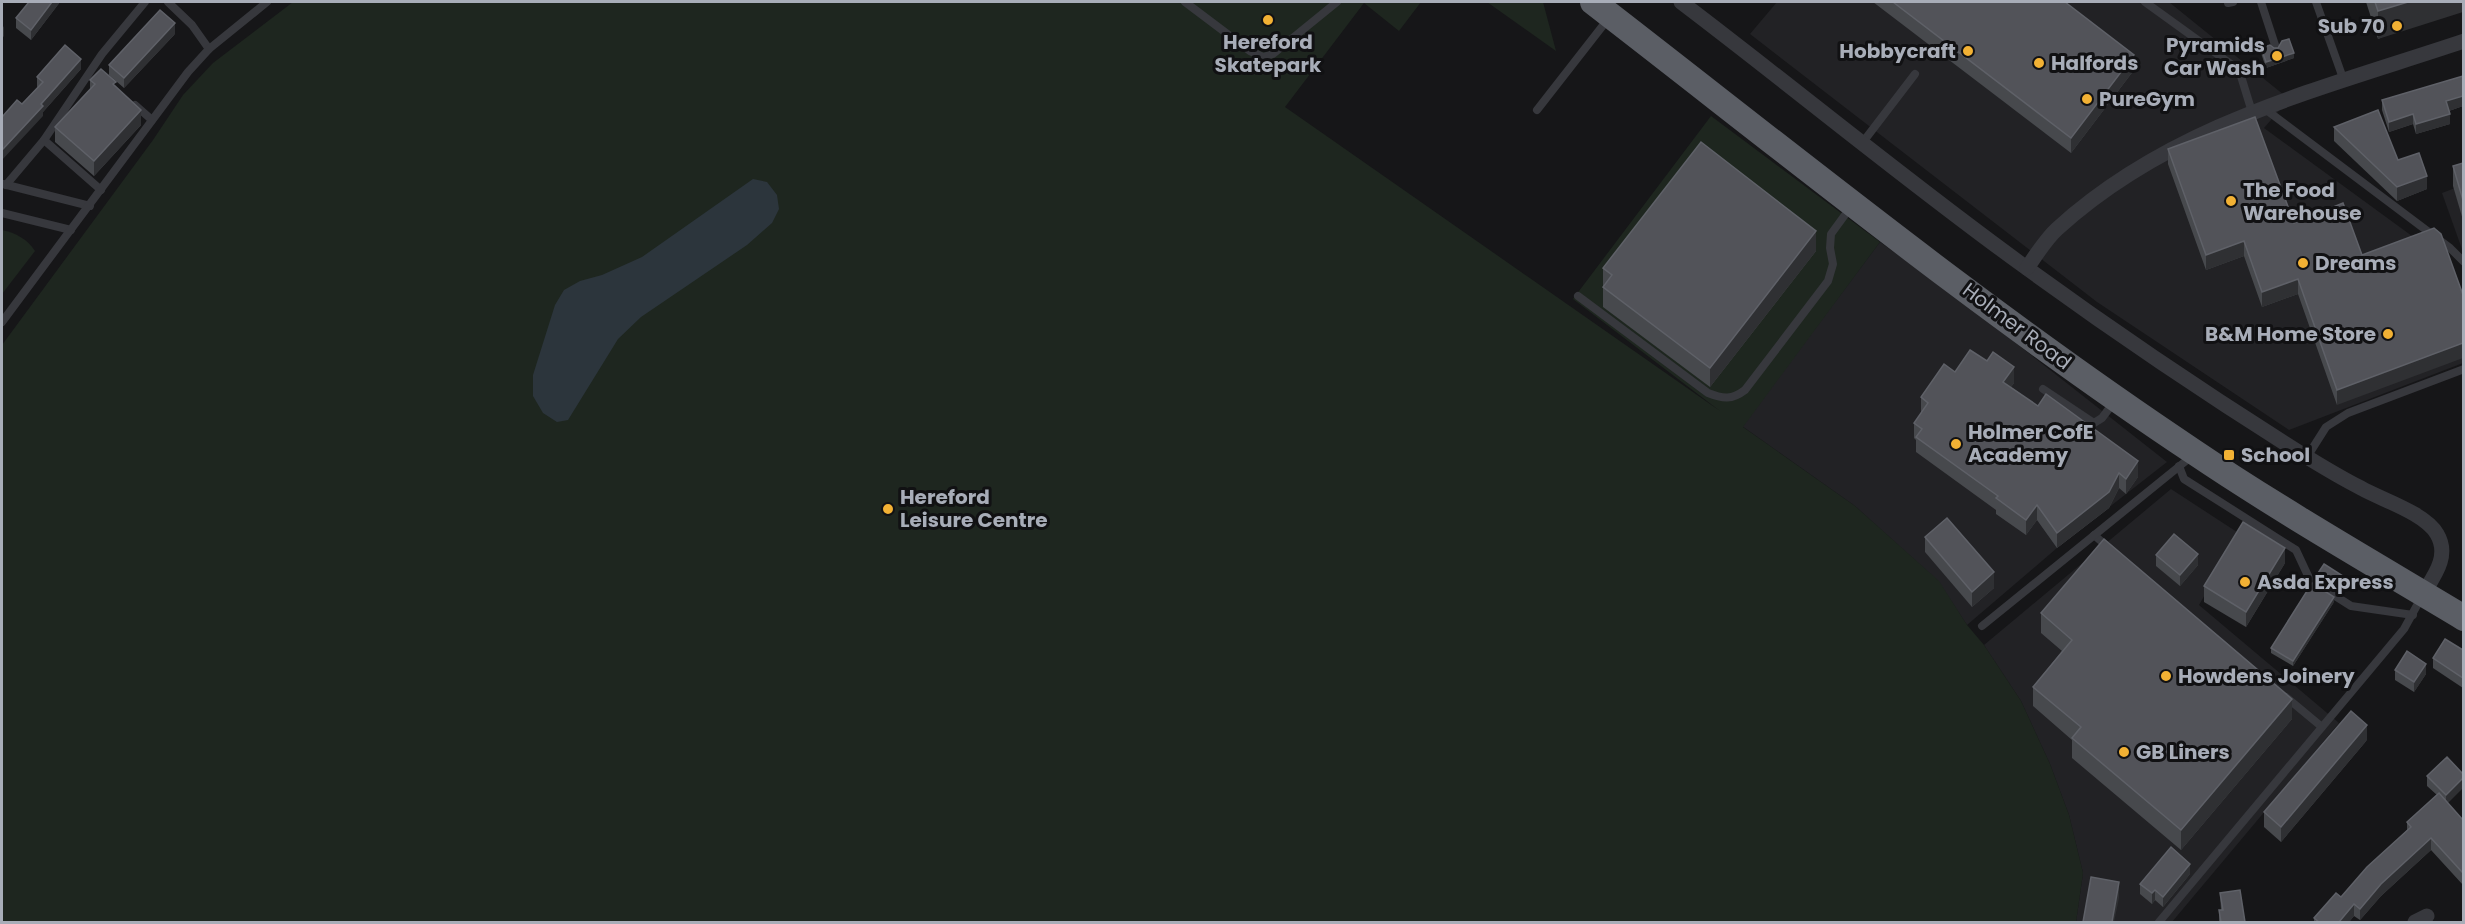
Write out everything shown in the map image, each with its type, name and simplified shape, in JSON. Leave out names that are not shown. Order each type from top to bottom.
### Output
[{"type":"highway","name":"Holmer Road","points":[[1602,8],[1852,204],[2116,398],[2187,460],[2418,604],[2463,618]]},
{"type":"street","points":[[1681,2],[2027,268],[2179,376],[2361,489],[2419,518],[2437,534],[2442,552],[2441,563],[2418,604]]},
{"type":"street","points":[[2027,268],[2056,230],[2103,192],[2175,146],[2258,110],[2463,41]]},
{"type":"lane","points":[[90,206],[4,185],[44,140],[92,68],[145,2]]},
{"type":"lane","points":[[168,2],[192,25],[209,49]]},
{"type":"lane","points":[[2,322],[90,206],[167,97],[209,49],[267,2]]},
{"type":"lane","points":[[1185,2],[1250,51],[1263,57],[1273,54],[1337,2]]},
{"type":"lane","points":[[2145,2],[2235,67],[2258,110],[2450,248],[2463,262]]},
{"type":"lane","points":[[2261,2],[2276,48]]},
{"type":"lane","points":[[2316,2],[2344,81]]},
{"type":"lane","points":[[1537,110],[1602,8]]},
{"type":"lane","points":[[92,68],[100,75]]},
{"type":"lane","points":[[1863,142],[1916,74]]},
{"type":"lane","points":[[126,98],[152,120]]},
{"type":"lane","points":[[44,140],[101,190]]},
{"type":"lane","points":[[1578,296],[1708,393],[1722,398],[1735,397],[1745,390],[1828,281],[1833,264],[1830,248],[1831,234],[1852,204]]},
{"type":"lane","points":[[2,213],[71,230]]},
{"type":"lane","points":[[2307,457],[2326,427],[2348,413],[2463,369]]},
{"type":"lane","points":[[2043,389],[2094,423],[2102,418],[2116,398]]},
{"type":"lane","points":[[1982,626],[2187,460]]},
{"type":"lane","points":[[2187,460],[2184,479],[2296,550],[2310,580],[2351,606],[2418,604]]},
{"type":"lane","points":[[2094,535],[2112,551]]},
{"type":"lane","points":[[2160,922],[2404,629],[2418,604]]},
{"type":"lane","points":[[2277,689],[2322,727]]},
{"type":"shaded area","name":"Hereford Leisure Centre","points":[[293,2],[1421,2],[1399,31],[1364,3],[1285,107],[1720,411],[1573,299],[1711,116],[1880,242],[1743,427],[1855,506],[1939,581],[1967,625],[1984,645],[2021,701],[2050,764],[2069,815],[2083,873],[2076,922],[2,922],[2,345],[153,140],[183,95],[213,63]]},
{"type":"shaded area","points":[[1487,2],[1543,2],[1556,51]]},
{"type":"shaded area","points":[[1777,2],[2169,2],[2289,99],[2264,128],[2449,263],[2463,303],[2463,363],[2289,430],[2097,302],[1750,34]]},
{"type":"shaded area","points":[[753,179],[767,182],[777,195],[779,209],[772,223],[747,245],[641,317],[618,339],[568,420],[557,422],[543,413],[533,396],[533,375],[555,305],[564,290],[580,281],[602,275],[642,257]]},
{"type":"shaded area","points":[[2463,185],[2463,252],[2442,193]]},
{"type":"shaded area","points":[[2,230],[21,237],[35,251],[2,294]]},
{"type":"shaded area","name":"Holmer CofE Academy","points":[[1880,242],[1970,307],[2167,462],[2057,548],[1967,625],[1938,581],[1855,506],[1742,426]]},
{"type":"shaded area","points":[[2171,489],[2240,534],[2199,605],[2339,723],[2172,922],[2076,922],[2083,873],[2069,815],[2050,764],[2021,701],[1984,645]]},
{"type":"building","points":[[29,2],[52,2],[31,30],[16,18]]},
{"type":"building","points":[[1893,2],[2065,2],[2134,55],[2071,138]]},
{"type":"building","points":[[2375,2],[2408,2],[2378,11]]},
{"type":"building","points":[[160,10],[175,23],[124,78],[109,65]]},
{"type":"building","name":"Pyramids Car Wash","points":[[2289,39],[2294,53],[2266,62],[2261,48],[2270,45],[2278,48],[2282,41]]},
{"type":"building","points":[[65,45],[81,59],[41,104],[43,106],[2,150],[2,117],[17,100],[22,104],[43,82],[37,77]]},
{"type":"building","points":[[101,69],[116,82],[113,84],[141,110],[94,161],[55,127],[95,84],[90,80]]},
{"type":"building","points":[[2463,76],[2463,96],[2446,101],[2450,114],[2416,124],[2413,114],[2389,122],[2382,100]]},
{"type":"building","points":[[2378,110],[2398,160],[2419,153],[2427,176],[2397,187],[2334,127]]},
{"type":"building","points":[[2255,117],[2294,223],[2343,203],[2362,255],[2434,228],[2441,234],[2463,295],[2463,343],[2337,390],[2298,279],[2262,292],[2244,241],[2206,255],[2168,149]]},
{"type":"building","points":[[1701,142],[1816,231],[1710,368],[1603,287],[1612,275],[1603,268]]},
{"type":"building","points":[[2463,163],[2463,200],[2453,166]]},
{"type":"building","points":[[1970,350],[1987,361],[1993,352],[2014,367],[2003,382],[2038,406],[2046,394],[2138,461],[2126,479],[2119,473],[2109,492],[2057,533],[2037,505],[2026,520],[1996,498],[1998,496],[1916,437],[1922,429],[1914,423],[1928,403],[1921,397],[1944,364],[1955,372]]},
{"type":"building","points":[[1947,518],[1994,572],[1972,592],[1925,537]]},
{"type":"building","name":"Asda Express","points":[[2243,522],[2285,548],[2246,612],[2204,586]]},
{"type":"building","points":[[2174,534],[2198,554],[2180,575],[2156,555]]},
{"type":"building","points":[[2104,539],[2292,699],[2181,830],[2072,738],[2081,727],[2033,687],[2072,640],[2041,613]]},
{"type":"building","points":[[2324,564],[2346,578],[2340,587],[2318,573]]},
{"type":"building","name":"Asda Express","points":[[2312,583],[2334,597],[2293,661],[2271,648]]},
{"type":"building","points":[[2445,639],[2463,650],[2463,678],[2433,658]]},
{"type":"building","points":[[2407,651],[2426,664],[2414,682],[2395,670]]},
{"type":"building","points":[[2351,711],[2367,725],[2281,827],[2264,812]]},
{"type":"building","points":[[2447,757],[2463,774],[2463,778],[2446,795],[2427,776]]},
{"type":"building","points":[[2439,793],[2463,820],[2463,873],[2431,838],[2381,884],[2360,909],[2354,904],[2339,922],[2319,922],[2314,918],[2336,893],[2341,897],[2367,867],[2411,827],[2407,822]]},
{"type":"building","points":[[2171,847],[2190,864],[2163,897],[2155,890],[2152,893],[2140,884]]},
{"type":"building","points":[[2091,877],[2119,882],[2112,922],[2083,922]]},
{"type":"building","points":[[2240,890],[2245,922],[2221,922],[2219,910],[2223,910],[2220,893]]},
{"type":"place","name":"Hereford Skatepark","points":[[1268,20]]},
{"type":"place","name":"Sub 70","points":[[2397,26]]},
{"type":"place","name":"Hobbycraft","points":[[1968,51]]},
{"type":"place","name":"Pyramids Car Wash","points":[[2277,56]]},
{"type":"place","name":"Halfords","points":[[2039,63]]},
{"type":"place","name":"PureGym","points":[[2087,99]]},
{"type":"place","name":"The Food Warehouse","points":[[2231,201]]},
{"type":"place","name":"Dreams","points":[[2303,263]]},
{"type":"place","name":"B&M Home Store","points":[[2388,334]]},
{"type":"place","name":"Holmer CofE Academy","points":[[1956,444]]},
{"type":"place","name":"School","points":[[2229,455]]},
{"type":"place","name":"Hereford Leisure Centre","points":[[888,509]]},
{"type":"place","name":"Asda Express","points":[[2245,582]]},
{"type":"place","name":"Howdens Joinery","points":[[2166,676]]},
{"type":"place","name":"GB Liners","points":[[2124,752]]}]
